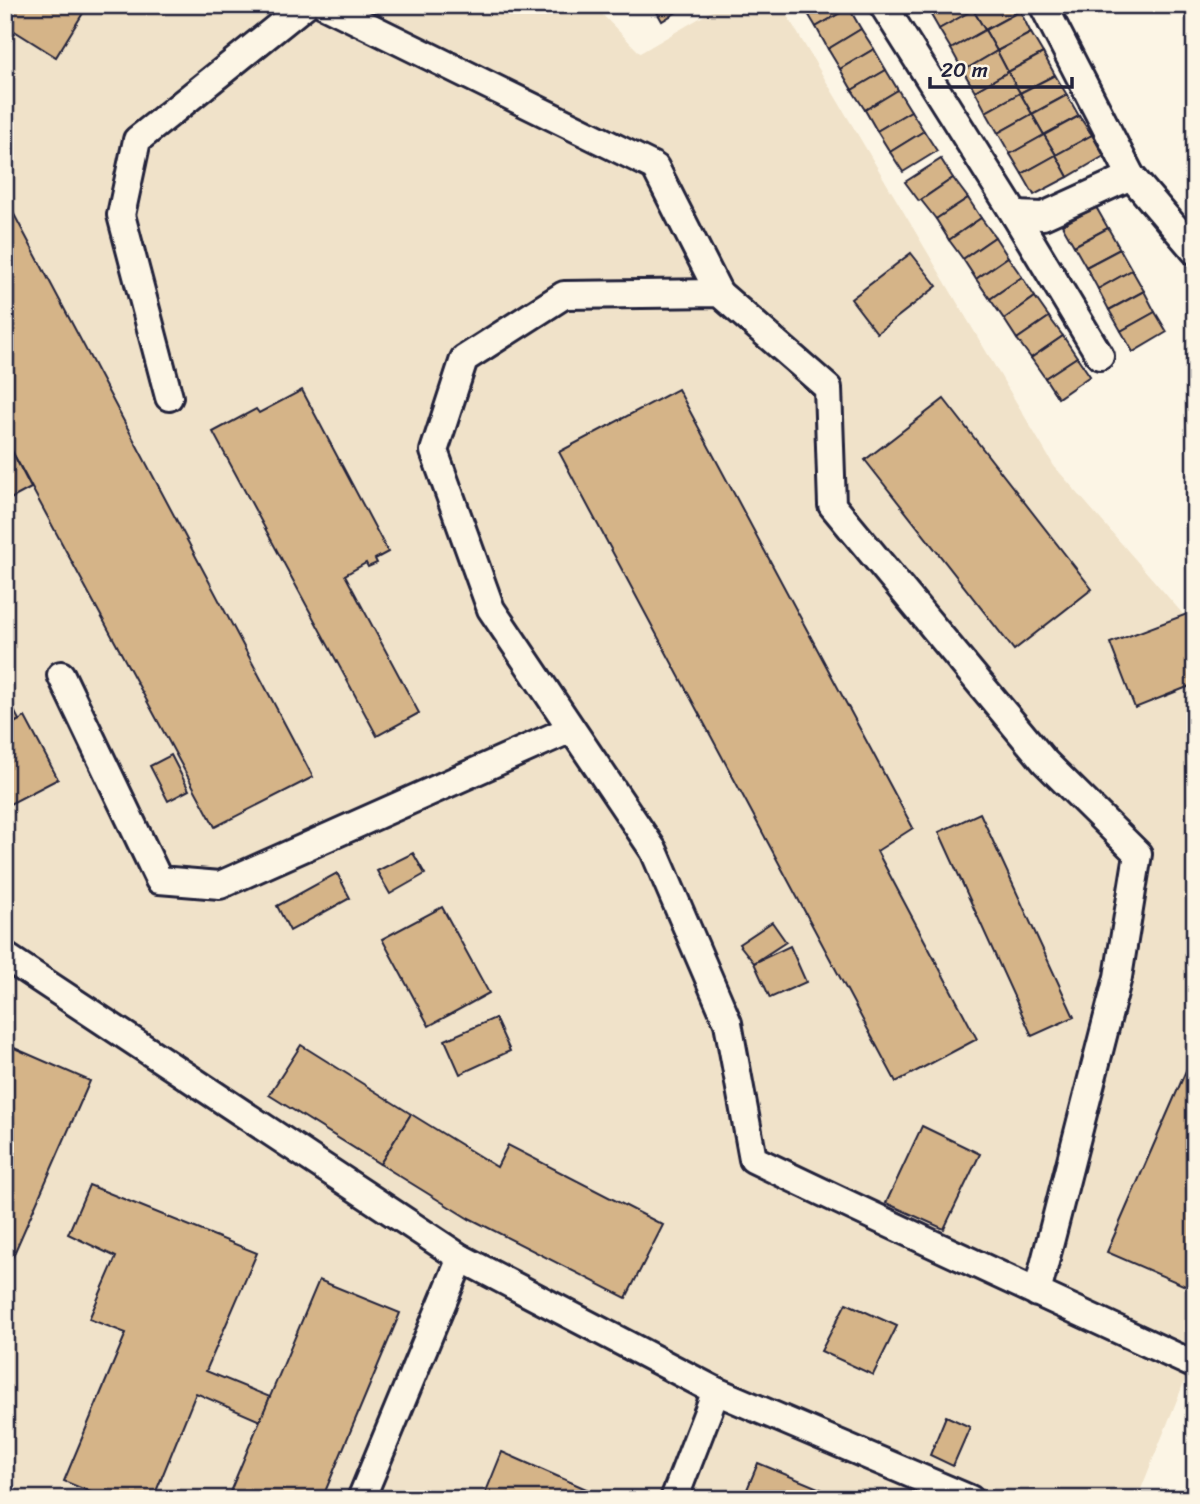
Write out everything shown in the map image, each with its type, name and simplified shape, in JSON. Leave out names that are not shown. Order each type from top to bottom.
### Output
[{"type":"lane","points":[[169,397],[121,215],[137,140],[305,5]]},
{"type":"lane","points":[[325,5],[655,167],[719,293],[828,388],[832,505],[1045,762],[1138,854],[1118,977],[1037,1293]]},
{"type":"lane","points":[[883,5],[1100,356]]},
{"type":"lane","points":[[1043,5],[1131,176],[1195,251]]},
{"type":"lane","points":[[1015,215],[1043,216],[1131,176]]},
{"type":"lane","points":[[719,293],[564,295],[464,359],[434,451],[491,609],[654,851],[729,1023],[753,1159],[1195,1365]]},
{"type":"lane","points":[[61,675],[159,880],[220,885],[571,729]]},
{"type":"lane","points":[[5,956],[461,1258],[716,1391],[916,1489],[970,1499]]},
{"type":"lane","points":[[361,1499],[461,1258]]},
{"type":"lane","points":[[674,1499],[716,1391]]},
{"type":"shaded area","points":[[5,5],[593,5],[640,53],[722,5],[781,5],[1054,466],[1182,613],[1195,647],[1195,1355],[1137,1499],[5,1499]]},
{"type":"building","points":[[5,5],[88,5],[56,57],[5,25]]},
{"type":"building","points":[[653,5],[682,5],[683,8],[662,21]]},
{"type":"building","points":[[848,5],[849,8],[816,27],[804,7]]},
{"type":"building","points":[[932,5],[970,5],[973,10],[939,29],[927,8]]},
{"type":"building","points":[[981,5],[1016,5],[1020,11],[985,30],[973,10]]},
{"type":"building","points":[[849,8],[861,29],[828,49],[816,27]]},
{"type":"building","points":[[973,10],[985,30],[951,49],[939,29]]},
{"type":"building","points":[[1020,11],[1031,33],[997,51],[985,30]]},
{"type":"building","points":[[861,29],[874,49],[840,69],[828,49]]},
{"type":"building","points":[[985,30],[997,51],[963,71],[951,49]]},
{"type":"building","points":[[1031,33],[1043,53],[1008,72],[997,51]]},
{"type":"building","points":[[874,49],[886,70],[852,90],[840,69]]},
{"type":"building","points":[[997,51],[1008,72],[975,91],[963,71]]},
{"type":"building","points":[[1043,53],[1055,75],[1020,93],[1008,72]]},
{"type":"building","points":[[886,70],[898,90],[865,110],[852,90]]},
{"type":"building","points":[[1008,72],[1020,93],[986,112],[975,91]]},
{"type":"building","points":[[1055,75],[1067,95],[1032,114],[1020,93]]},
{"type":"building","points":[[898,90],[911,111],[877,131],[865,110]]},
{"type":"building","points":[[1020,93],[1032,114],[998,133],[986,112]]},
{"type":"building","points":[[1067,95],[1079,116],[1044,135],[1032,114]]},
{"type":"building","points":[[911,111],[924,131],[890,152],[877,131]]},
{"type":"building","points":[[1032,114],[1044,135],[1010,154],[998,133]]},
{"type":"building","points":[[1079,116],[1092,135],[1056,155],[1044,135]]},
{"type":"building","points":[[924,131],[937,151],[903,172],[890,152]]},
{"type":"building","points":[[1044,135],[1056,155],[1022,174],[1010,154]]},
{"type":"building","points":[[1092,135],[1104,156],[1068,177],[1056,155]]},
{"type":"building","points":[[1056,155],[1068,177],[1034,195],[1022,174]]},
{"type":"building","points":[[941,159],[953,178],[919,201],[905,182]]},
{"type":"building","points":[[953,178],[968,198],[936,219],[921,200]]},
{"type":"building","points":[[968,198],[981,218],[949,240],[936,219]]},
{"type":"building","points":[[8,203],[313,777],[215,827],[5,438],[5,205]]},
{"type":"building","points":[[1096,207],[1108,228],[1074,246],[1062,225]]},
{"type":"building","points":[[981,218],[995,237],[963,259],[949,240]]},
{"type":"building","points":[[1108,228],[1120,249],[1086,267],[1074,246]]},
{"type":"building","points":[[995,237],[1008,257],[976,279],[963,259]]},
{"type":"building","points":[[1120,249],[1132,270],[1098,289],[1086,267]]},
{"type":"building","points":[[911,253],[937,286],[877,333],[851,299]]},
{"type":"building","points":[[1008,257],[1022,277],[990,299],[976,279]]},
{"type":"building","points":[[1132,270],[1144,291],[1109,310],[1098,289]]},
{"type":"building","points":[[1022,277],[1035,297],[1004,319],[990,299]]},
{"type":"building","points":[[1144,291],[1155,312],[1121,331],[1109,310]]},
{"type":"building","points":[[1035,297],[1049,317],[1017,339],[1004,319]]},
{"type":"building","points":[[1155,312],[1167,332],[1133,352],[1121,331]]},
{"type":"building","points":[[1049,317],[1063,336],[1031,358],[1017,339]]},
{"type":"building","points":[[1063,336],[1077,357],[1045,378],[1031,358]]},
{"type":"building","points":[[1077,357],[1090,376],[1058,398],[1045,378]]},
{"type":"building","points":[[678,389],[913,828],[877,851],[977,1039],[896,1082],[559,452]]},
{"type":"building","points":[[302,390],[388,552],[375,559],[377,563],[368,567],[366,563],[345,575],[419,713],[377,736],[213,432],[256,409],[259,413]]},
{"type":"building","points":[[944,399],[1092,589],[1014,650],[865,460]]},
{"type":"building","points":[[5,438],[31,488],[5,502]]},
{"type":"building","points":[[1195,611],[1195,633],[1187,614]]},
{"type":"building","points":[[1187,614],[1195,633],[1195,684],[1135,708],[1110,643]]},
{"type":"building","points":[[5,693],[19,720],[5,728]]},
{"type":"building","points":[[25,717],[58,779],[8,805],[5,800],[5,728]]},
{"type":"building","points":[[171,755],[189,790],[168,801],[150,766]]},
{"type":"building","points":[[980,813],[1074,1017],[1032,1036],[939,832]]},
{"type":"building","points":[[413,853],[425,874],[390,894],[377,871]]},
{"type":"building","points":[[337,873],[350,898],[290,931],[277,906]]},
{"type":"building","points":[[442,907],[489,993],[429,1026],[382,939]]},
{"type":"building","points":[[772,922],[786,942],[754,963],[739,944]]},
{"type":"building","points":[[790,946],[806,982],[770,998],[754,963]]},
{"type":"building","points":[[495,1018],[510,1051],[460,1074],[445,1040]]},
{"type":"building","points":[[5,1044],[90,1081],[6,1272],[5,1272]]},
{"type":"building","points":[[301,1045],[411,1114],[380,1164],[269,1095]]},
{"type":"building","points":[[1195,1050],[1195,1276],[1190,1288],[1107,1252]]},
{"type":"building","points":[[411,1114],[497,1167],[508,1145],[663,1225],[626,1298],[469,1219],[380,1164]]},
{"type":"building","points":[[922,1126],[980,1154],[944,1229],[886,1203]]},
{"type":"building","points":[[89,1185],[257,1253],[206,1371],[270,1397],[260,1421],[196,1393],[153,1499],[107,1499],[64,1481],[126,1333],[89,1319],[116,1257],[68,1234]]},
{"type":"building","points":[[319,1280],[400,1313],[322,1499],[227,1499]]},
{"type":"building","points":[[846,1303],[897,1326],[873,1375],[821,1351]]},
{"type":"building","points":[[946,1416],[970,1427],[953,1466],[930,1455]]},
{"type":"building","points":[[502,1452],[609,1499],[483,1499]]},
{"type":"building","points":[[758,1463],[835,1495],[833,1499],[743,1499]]}]
